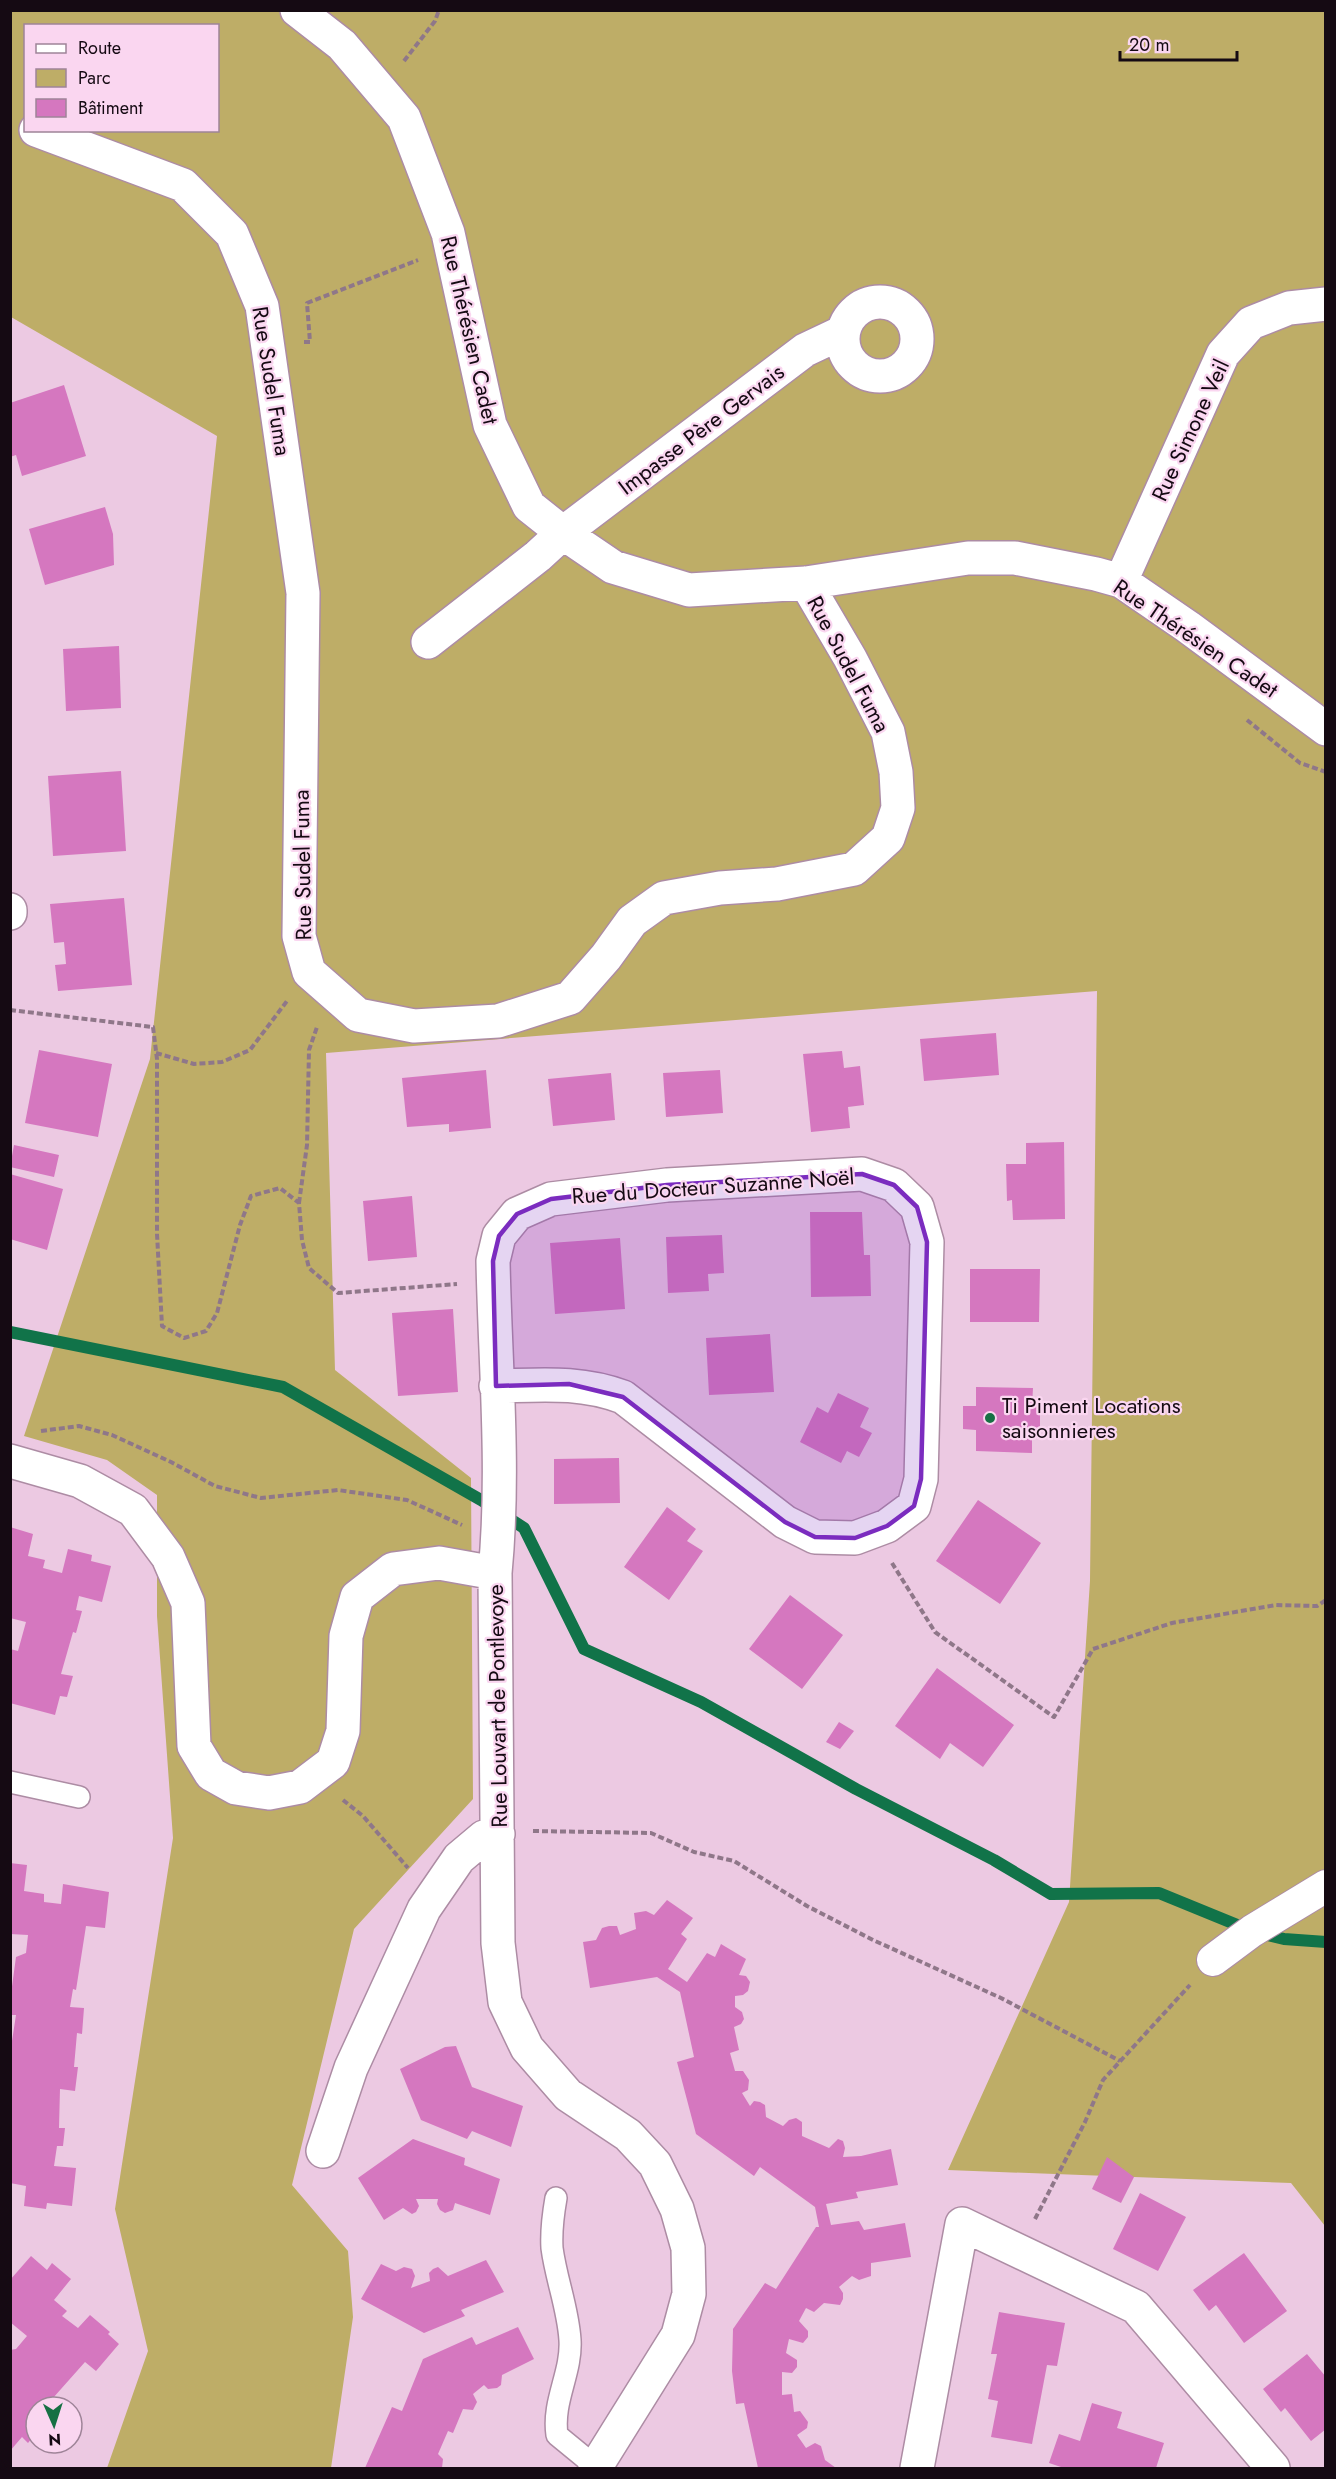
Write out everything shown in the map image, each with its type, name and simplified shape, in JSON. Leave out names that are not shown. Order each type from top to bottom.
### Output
[{"type":"street","name":"Rue Thérésien Cadet","points":[[297,10],[342,45],[404,118],[448,233],[490,425],[529,506],[563,533],[612,567],[689,590],[806,583],[968,558],[1015,558],[1077,569],[1121,581],[1188,627],[1326,729]]},
{"type":"street","name":"Rue Sudel Fuma","points":[[41,132],[183,185],[232,234],[262,306],[303,593],[299,936],[319,981],[358,1015],[414,1026],[498,1021],[570,998],[606,957],[632,921],[664,898],[720,888],[777,884],[854,869],[888,838],[898,808],[897,772],[888,732],[850,658],[806,583]]},
{"type":"street","name":"Rue Simone Veil","points":[[1121,581],[1223,354],[1251,323],[1289,308],[1326,304]]},
{"type":"street","name":"Impasse Père Gervais","points":[[428,642],[538,556],[563,533],[805,350],[843,332]]},
{"type":"street","name":"Rue du Docteur Suzanne Noël","points":[[495,1573],[498,1540],[498,1484],[493,1261],[499,1236],[517,1214],[551,1199],[562,1197],[667,1185],[862,1174],[894,1185],[918,1207],[927,1242],[921,1479],[914,1506],[887,1526],[873,1532],[855,1538],[814,1537],[785,1522],[623,1397],[600,1389],[569,1384],[496,1386]]},
{"type":"street","name":"Rue Louvart de Pontlevoye","points":[[10,1461],[80,1481],[133,1510],[168,1557],[188,1603],[194,1746],[211,1774],[236,1788],[269,1793],[300,1786],[333,1762],[343,1731],[345,1636],[357,1597],[393,1569],[440,1563],[495,1573],[498,1943],[505,2002],[527,2048],[568,2095],[628,2134],[656,2163],[677,2209],[688,2248],[689,2294],[678,2335],[595,2468]]},
{"type":"street","points":[[323,2151],[351,2068],[424,1909],[459,1858],[484,1837],[498,1833]]},
{"type":"street","points":[[1213,1960],[1252,1931],[1326,1886]]},
{"type":"street","points":[[917,2469],[962,2224],[1136,2307],[1273,2469]]},
{"type":"lane","points":[[10,1782],[80,1797]]},
{"type":"lane","points":[[556,2198],[551,2227],[553,2250],[567,2312],[570,2340],[569,2361],[558,2396],[557,2435],[595,2468]]},
{"type":"path","points":[[375,84],[408,58],[435,21],[439,10]]},
{"type":"path","points":[[295,343],[310,342],[307,303],[451,247]]},
{"type":"path","points":[[156,1053],[194,1064],[222,1062],[250,1050],[319,981]]},
{"type":"path","points":[[319,981],[309,1050],[307,1145],[299,1203],[302,1240],[309,1268],[338,1293],[493,1282]]},
{"type":"path","points":[[10,1010],[153,1027],[156,1053],[157,1262],[162,1326],[184,1338],[206,1330],[218,1313],[240,1225],[251,1196],[280,1188],[299,1203]]},
{"type":"path","points":[[34,1437],[43,1430],[79,1426],[112,1435],[171,1462],[215,1486],[261,1498],[338,1490],[407,1500],[498,1540]]},
{"type":"path","points":[[873,1532],[935,1632],[1054,1717],[1093,1649],[1172,1623],[1276,1605],[1317,1606],[1326,1600]]},
{"type":"path","points":[[315,1776],[363,1816],[416,1877],[435,1893]]},
{"type":"path","points":[[498,1833],[651,1833],[694,1852],[734,1861],[816,1911],[873,1940],[1001,1998],[1120,2061]]},
{"type":"path","points":[[1019,2250],[1085,2122],[1103,2080],[1213,1960]]},
{"type":"highlighted area","points":[[862,1174],[894,1185],[917,1207],[927,1242],[921,1479],[914,1506],[887,1526],[855,1538],[815,1537],[785,1522],[623,1397],[569,1384],[496,1386],[493,1261],[499,1236],[517,1214],[551,1199],[667,1185]]},
{"type":"green space","points":[[11,11],[1325,11],[1325,2226],[1291,2183],[948,2170],[1069,1902],[1090,1581],[1097,991],[326,1053],[335,1370],[471,1478],[473,1799],[354,1929],[292,2185],[348,2251],[353,2317],[331,2468],[107,2468],[148,2351],[115,2209],[173,1838],[157,1616],[157,1495],[107,1460],[24,1436],[150,1059],[217,436],[11,317]]},
{"type":"building","points":[[64,385],[86,456],[22,476],[16,455],[10,457],[10,403]]},
{"type":"building","points":[[105,507],[113,534],[114,565],[45,585],[29,529]]},
{"type":"building","points":[[119,646],[121,708],[66,711],[63,649]]},
{"type":"building","points":[[121,771],[126,851],[53,856],[48,776]]},
{"type":"building","points":[[124,898],[132,985],[58,991],[55,965],[66,964],[64,942],[54,943],[50,904]]},
{"type":"building","points":[[996,1033],[999,1075],[924,1081],[920,1039]]},
{"type":"building","points":[[39,1050],[112,1064],[98,1137],[25,1123]]},
{"type":"building","points":[[842,1051],[844,1068],[860,1066],[864,1105],[848,1107],[850,1128],[811,1132],[803,1054]]},
{"type":"building","points":[[486,1070],[491,1128],[449,1132],[449,1124],[407,1127],[402,1078]]},
{"type":"building","points":[[720,1070],[723,1113],[666,1117],[663,1073]]},
{"type":"building","points":[[611,1073],[615,1120],[553,1126],[548,1079]]},
{"type":"building","points":[[1064,1142],[1065,1219],[1013,1220],[1012,1200],[1007,1201],[1006,1164],[1026,1164],[1026,1143]]},
{"type":"building","points":[[14,1145],[59,1155],[54,1177],[10,1167]]},
{"type":"building","points":[[10,1174],[63,1189],[47,1250],[10,1239]]},
{"type":"building","points":[[412,1196],[417,1257],[368,1261],[363,1201]]},
{"type":"building","points":[[810,1212],[862,1212],[864,1255],[870,1255],[871,1296],[811,1297]]},
{"type":"building","points":[[722,1235],[724,1273],[708,1274],[709,1291],[668,1293],[666,1237]]},
{"type":"building","points":[[620,1238],[625,1309],[555,1314],[550,1243]]},
{"type":"building","points":[[970,1269],[1040,1269],[1039,1322],[970,1322]]},
{"type":"building","points":[[453,1309],[458,1392],[398,1396],[392,1313]]},
{"type":"building","points":[[770,1334],[774,1392],[709,1395],[706,1338]]},
{"type":"building","name":"Ti Piment Locations saisonnieres","points":[[976,1387],[1033,1388],[1032,1406],[1040,1406],[1040,1430],[1032,1430],[1032,1453],[976,1451],[976,1430],[963,1429],[963,1406],[976,1406]]},
{"type":"building","points":[[838,1393],[869,1408],[860,1427],[872,1433],[859,1457],[847,1451],[841,1463],[800,1442],[817,1407],[828,1413]]},
{"type":"building","points":[[619,1458],[620,1503],[554,1504],[554,1459]]},
{"type":"building","points":[[978,1500],[1041,1543],[1000,1604],[936,1561]]},
{"type":"building","points":[[667,1507],[696,1529],[687,1541],[703,1551],[669,1600],[624,1567]]},
{"type":"building","points":[[10,1527],[33,1534],[28,1556],[45,1560],[43,1568],[62,1573],[68,1549],[92,1555],[91,1561],[111,1566],[102,1602],[79,1596],[76,1610],[82,1611],[76,1633],[73,1632],[61,1674],[73,1676],[67,1697],[60,1696],[55,1715],[10,1703],[10,1649],[18,1651],[26,1622],[10,1618]]},
{"type":"building","points":[[790,1595],[843,1635],[802,1689],[749,1649]]},
{"type":"building","points":[[937,1668],[1014,1725],[983,1767],[950,1743],[940,1759],[895,1726]]},
{"type":"building","points":[[839,1722],[854,1731],[840,1749],[826,1742]]},
{"type":"building","points":[[10,1863],[27,1865],[24,1891],[44,1894],[44,1902],[61,1904],[63,1884],[109,1892],[105,1928],[86,1926],[76,1990],[73,1989],[70,2007],[84,2008],[82,2034],[77,2033],[74,2067],[78,2067],[75,2091],[60,2089],[59,2128],[65,2128],[63,2146],[57,2146],[54,2166],[76,2168],[72,2206],[47,2203],[46,2209],[24,2206],[26,2186],[10,2183],[10,2054],[16,2015],[10,2015],[10,2001],[16,1957],[26,1953],[28,1935],[10,1934]]},
{"type":"building","points":[[667,1900],[693,1918],[681,1934],[687,1939],[668,1969],[687,1982],[707,1953],[715,1957],[721,1944],[746,1959],[739,1975],[746,1976],[750,1982],[748,1991],[743,1995],[735,1996],[735,2007],[742,2012],[744,2019],[741,2024],[734,2027],[739,2050],[730,2053],[735,2071],[743,2071],[749,2080],[748,2090],[742,2093],[750,2106],[754,2101],[765,2105],[766,2117],[783,2126],[789,2120],[796,2118],[802,2122],[802,2136],[829,2148],[838,2139],[843,2141],[845,2148],[843,2157],[861,2156],[891,2149],[898,2185],[856,2192],[858,2198],[826,2204],[831,2225],[859,2221],[864,2230],[905,2223],[911,2257],[871,2263],[871,2276],[859,2280],[852,2276],[839,2287],[843,2293],[840,2305],[824,2303],[814,2312],[806,2308],[799,2321],[808,2331],[808,2337],[803,2343],[789,2339],[786,2353],[797,2360],[797,2367],[792,2373],[782,2372],[782,2395],[792,2394],[794,2412],[800,2411],[808,2422],[807,2428],[797,2435],[806,2448],[815,2443],[821,2446],[825,2460],[836,2468],[758,2468],[744,2403],[736,2404],[732,2371],[733,2329],[765,2283],[776,2289],[816,2227],[819,2227],[815,2207],[760,2167],[754,2176],[696,2134],[677,2062],[694,2057],[680,1992],[657,1977],[590,1988],[583,1942],[596,1940],[602,1928],[609,1926],[617,1926],[620,1935],[636,1929],[634,1913],[646,1911],[654,1915]]},
{"type":"building","points":[[456,2046],[472,2087],[523,2106],[511,2147],[472,2131],[467,2139],[421,2120],[400,2069],[445,2047]]},
{"type":"building","points":[[413,2139],[465,2158],[464,2165],[500,2179],[490,2215],[455,2203],[453,2210],[445,2213],[437,2204],[438,2199],[416,2199],[419,2206],[416,2212],[412,2214],[403,2208],[384,2220],[358,2178]]},
{"type":"building","points":[[1107,2157],[1134,2177],[1121,2203],[1092,2189]]},
{"type":"building","points":[[1140,2193],[1186,2217],[1158,2271],[1113,2249]]},
{"type":"building","points":[[1244,2253],[1287,2311],[1244,2343],[1216,2305],[1209,2311],[1193,2290]]},
{"type":"building","points":[[31,2256],[47,2270],[52,2263],[71,2279],[54,2300],[67,2311],[62,2316],[78,2328],[90,2315],[110,2332],[108,2334],[119,2344],[96,2371],[85,2362],[56,2395],[24,2395],[24,2439],[22,2437],[10,2451],[10,2350],[16,2349],[27,2336],[10,2322],[10,2280]]},
{"type":"building","points":[[486,2260],[504,2292],[461,2310],[465,2316],[424,2333],[361,2299],[381,2264],[396,2271],[404,2267],[412,2269],[415,2276],[411,2288],[430,2281],[429,2273],[438,2267],[448,2276]]},
{"type":"building","points":[[999,2312],[1065,2323],[1057,2366],[1047,2365],[1032,2444],[991,2437],[998,2401],[988,2399],[997,2354],[991,2354]]},
{"type":"building","points":[[518,2327],[534,2359],[502,2375],[501,2385],[497,2388],[488,2389],[484,2385],[473,2394],[477,2402],[473,2410],[463,2409],[453,2433],[448,2431],[438,2454],[443,2459],[442,2468],[365,2468],[392,2407],[402,2411],[423,2359],[472,2337],[476,2345]]},
{"type":"building","points":[[1307,2354],[1326,2377],[1326,2429],[1311,2441],[1285,2408],[1281,2412],[1263,2389]]},
{"type":"building","points":[[1092,2403],[1122,2412],[1117,2428],[1164,2443],[1156,2468],[1064,2468],[1049,2463],[1059,2434],[1080,2441]]},
{"type":"waterway","points":[[10,1332],[283,1387],[481,1500],[524,1528],[584,1649],[701,1702],[856,1789],[994,1860],[1051,1894],[1159,1893],[1252,1931],[1284,1939],[1326,1942]]},
{"type":"place","name":"Ti Piment Locations saisonnieres","points":[[990,1418]]}]
